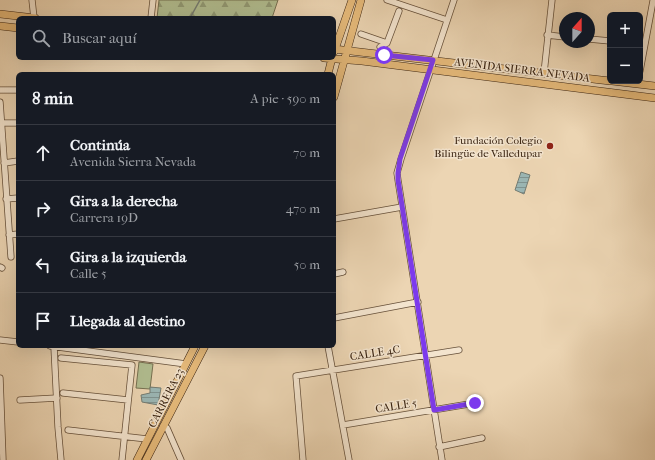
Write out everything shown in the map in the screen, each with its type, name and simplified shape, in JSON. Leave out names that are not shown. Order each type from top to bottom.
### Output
[{"type":"main road","points":[[336,45],[352,0]]},
{"type":"main road","points":[[336,89],[361,0]]},
{"type":"main road","points":[[0,14],[18,16]]},
{"type":"main road","points":[[0,26],[16,28]]},
{"type":"main road","name":"AVENIDA SIERRA NEVADA","points":[[336,52],[347,50],[607,81]]},
{"type":"main road","name":"AVENIDA SIERRA NEVADA","points":[[336,55],[344,60],[655,98]]},
{"type":"main road","points":[[328,72],[331,60]]},
{"type":"main road","points":[[336,91],[345,71],[358,61]]},
{"type":"main road","name":"AVENIDA SIERRA NEVADA","points":[[643,83],[655,86]]},
{"type":"main road","name":"CARRERA 23","points":[[136,460],[194,348]]},
{"type":"main road","name":"CARRERA 23","points":[[146,460],[204,348]]},
{"type":"street","points":[[32,0],[35,16]]},
{"type":"street","points":[[151,16],[153,0]]},
{"type":"street","points":[[387,0],[447,20]]},
{"type":"street","points":[[442,460],[398,180],[399,166],[454,0]]},
{"type":"street","points":[[544,73],[552,0]]},
{"type":"street","points":[[643,41],[653,2]]},
{"type":"street","points":[[384,55],[380,47],[388,43],[399,11]]},
{"type":"street","points":[[361,34],[388,43]]},
{"type":"street","points":[[547,35],[559,36]]},
{"type":"street","points":[[595,40],[607,41]]},
{"type":"street","points":[[0,90],[16,90]]},
{"type":"street","points":[[0,102],[10,257]]},
{"type":"street","points":[[2,123],[16,123]]},
{"type":"street","points":[[4,162],[16,161]]},
{"type":"street","points":[[6,199],[16,198]]},
{"type":"street","points":[[336,219],[402,207]]},
{"type":"street","points":[[9,235],[16,234]]},
{"type":"street","points":[[336,274],[344,272]]},
{"type":"street","points":[[336,318],[418,302]]},
{"type":"street","points":[[0,340],[16,342]]},
{"type":"street","points":[[54,348],[61,460]]},
{"type":"street","points":[[69,348],[186,364]]},
{"type":"street","points":[[328,348],[349,460]]},
{"type":"street","name":"CALLE 4C","points":[[303,460],[296,376],[332,369],[459,350]]},
{"type":"street","points":[[61,358],[132,365],[122,460]]},
{"type":"street","points":[[0,378],[3,460]]},
{"type":"street","points":[[62,393],[128,400]]},
{"type":"street","points":[[20,400],[57,398]]},
{"type":"street","name":"CALLE 5","points":[[343,425],[475,403]]},
{"type":"street","points":[[164,426],[167,428],[181,460]]},
{"type":"street","points":[[68,430],[148,439]]},
{"type":"street","points":[[439,447],[482,438]]},
{"type":"green space","points":[[159,0],[278,0],[273,16],[157,16]]},
{"type":"green space","points":[[139,362],[153,364],[150,389],[136,388]]},
{"type":"water","points":[[521,172],[530,175],[524,194],[515,190]]},
{"type":"water","points":[[150,387],[161,388],[158,405],[142,402],[141,395],[150,393]]},
{"type":"waterway","points":[[191,16],[200,0]]},
{"type":"place","name":"Fundación Colegio Bilingüe de Valledupar","points":[[550,146]]},
{"type":"route","points":[[384,55],[433,60],[400,159],[398,180],[434,410],[475,403]]}]
